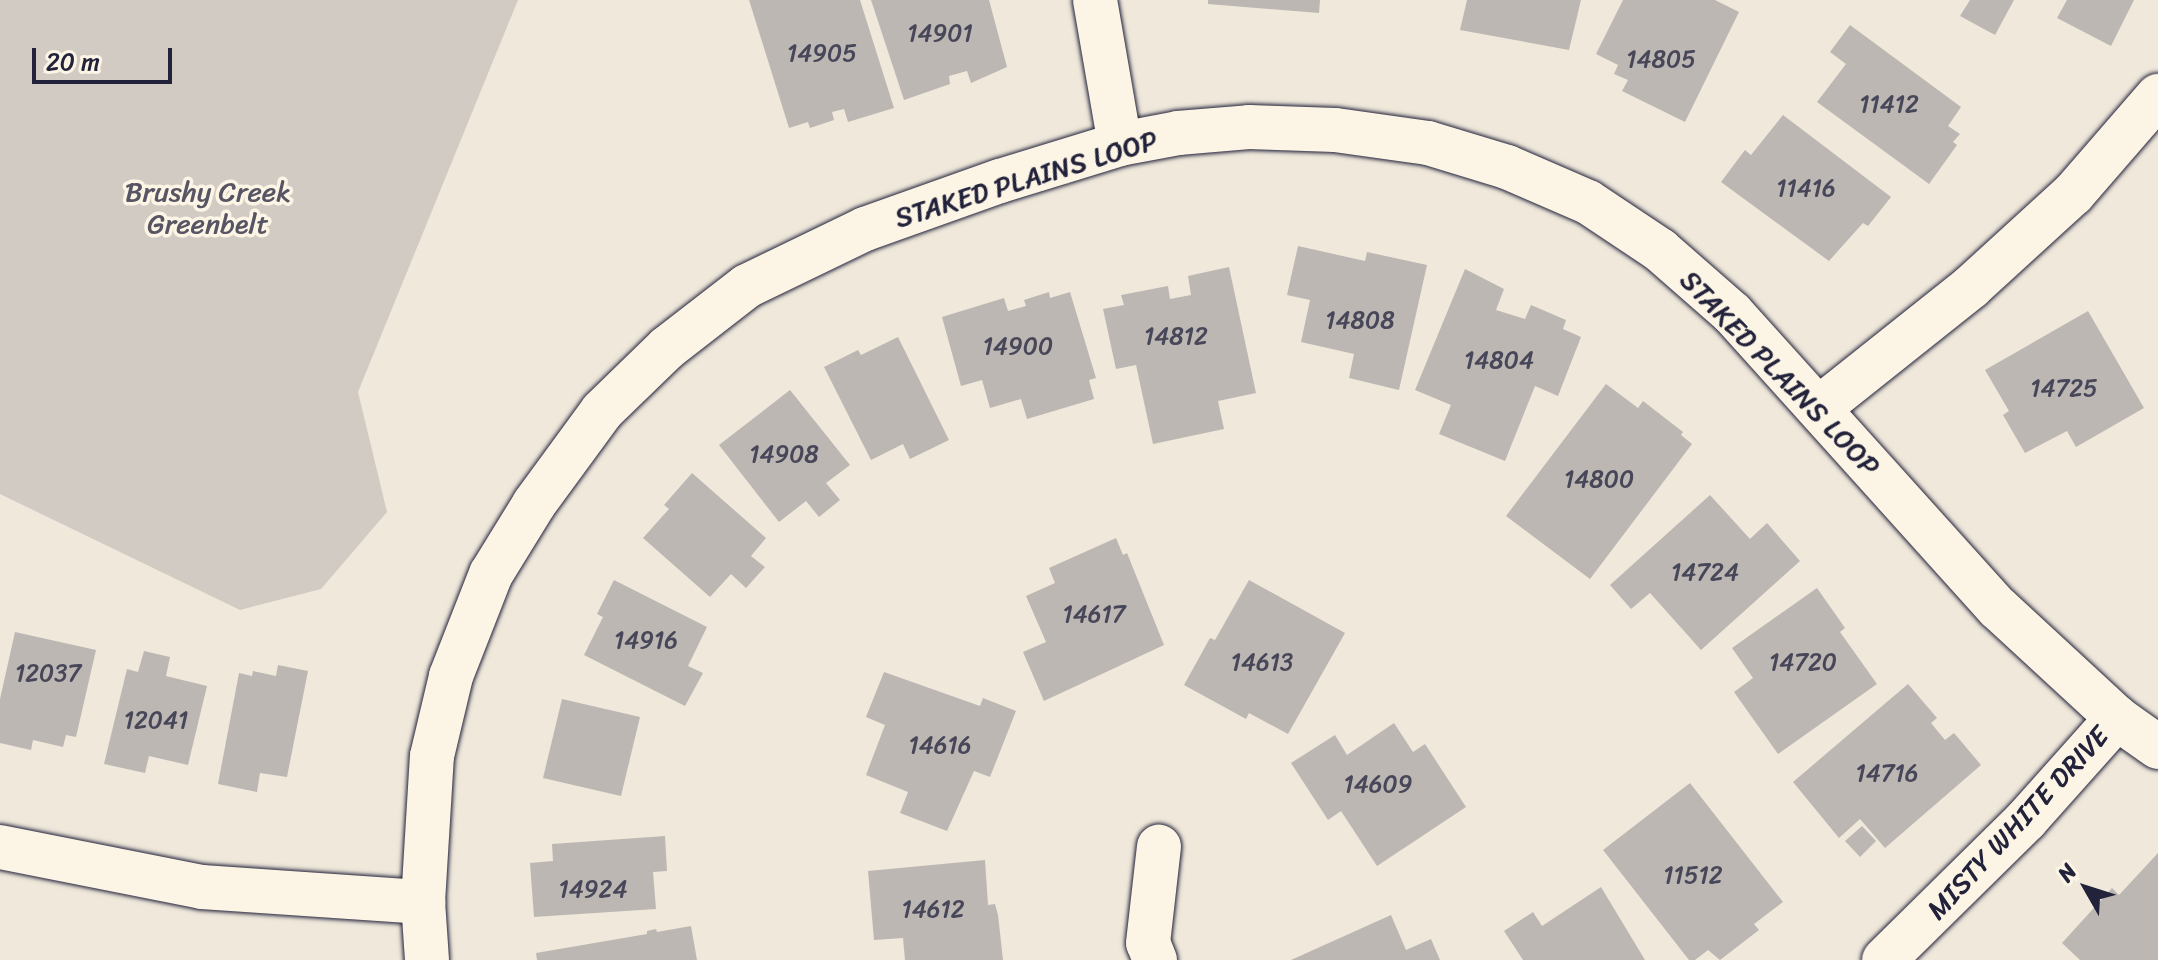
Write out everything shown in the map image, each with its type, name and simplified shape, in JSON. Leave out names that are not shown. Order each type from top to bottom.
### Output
[{"type":"street","points":[[1095,0],[1120,144]]},
{"type":"street","points":[[1819,408],[1971,287],[2061,204],[2158,96]]},
{"type":"street","name":"STAKED PLAINS LOOP","points":[[427,960],[423,902],[432,756],[451,676],[491,574],[534,504],[602,411],[667,348],[747,286],[865,229],[1000,181],[1120,144],[1178,133],[1249,127],[1335,130],[1428,143],[1507,167],[1588,202],[1660,250],[1732,313],[1998,608],[2117,718],[2158,747]]},
{"type":"street","name":"MISTY WHITE DRIVE","points":[[1884,960],[2026,820],[2117,718]]},
{"type":"street","points":[[0,847],[202,887],[423,902]]},
{"type":"street","points":[[1155,960],[1148,943],[1159,847]]},
{"type":"green space","name":"Brushy Creek Greenbelt","points":[[0,0],[518,0],[358,392],[387,512],[321,589],[240,610],[0,494]]},
{"type":"building","points":[[749,0],[860,0],[894,108],[848,122],[844,109],[832,112],[834,120],[810,128],[808,122],[789,128]]},
{"type":"building","points":[[871,0],[989,0],[1007,67],[971,83],[967,71],[949,76],[950,84],[904,100]]},
{"type":"building","points":[[1208,0],[1320,0],[1319,13],[1208,4]]},
{"type":"building","points":[[1467,0],[1581,0],[1569,50],[1460,30]]},
{"type":"building","points":[[1623,0],[1715,0],[1739,12],[1685,122],[1622,91],[1628,80],[1614,74],[1618,65],[1596,54]]},
{"type":"building","points":[[1970,0],[2014,0],[1995,35],[1960,16]]},
{"type":"building","points":[[2067,0],[2134,0],[2111,46],[2057,18]]},
{"type":"building","points":[[1850,25],[1961,107],[1948,126],[1960,134],[1953,142],[1957,145],[1929,184],[1817,102],[1846,64],[1830,52]]},
{"type":"building","points":[[1783,115],[1891,197],[1868,226],[1863,223],[1829,261],[1721,182],[1745,150],[1751,155]]},
{"type":"building","points":[[1298,246],[1365,261],[1367,252],[1427,265],[1399,390],[1349,378],[1354,354],[1301,342],[1310,300],[1287,295]]},
{"type":"building","points":[[1229,267],[1256,393],[1218,401],[1224,429],[1153,444],[1136,365],[1116,369],[1103,309],[1124,305],[1121,295],[1168,286],[1170,299],[1191,295],[1188,276]]},
{"type":"building","points":[[1465,269],[1504,289],[1496,310],[1525,319],[1531,305],[1566,320],[1563,329],[1581,337],[1558,396],[1535,386],[1505,461],[1439,434],[1451,405],[1415,390]]},
{"type":"building","points":[[1049,292],[1050,298],[1070,292],[1096,378],[1089,380],[1094,399],[1027,419],[1021,399],[990,408],[982,380],[961,386],[942,317],[1004,298],[1008,311],[1026,306],[1024,300]]},
{"type":"building","points":[[2088,311],[2144,408],[2076,447],[2067,431],[2025,453],[2003,415],[2009,411],[1985,370]]},
{"type":"building","points":[[898,337],[949,440],[910,459],[903,444],[871,460],[824,367],[858,350],[861,355]]},
{"type":"building","points":[[1606,384],[1638,408],[1643,401],[1683,432],[1681,435],[1692,444],[1590,579],[1506,516]]},
{"type":"building","points":[[790,390],[850,465],[826,483],[840,500],[819,517],[806,501],[779,522],[719,445]]},
{"type":"building","points":[[692,473],[766,538],[751,556],[765,567],[746,588],[731,574],[710,597],[643,538],[669,509],[664,505]]},
{"type":"building","points":[[1710,495],[1750,539],[1767,523],[1800,561],[1701,650],[1650,593],[1631,609],[1610,585]]},
{"type":"building","points":[[1116,538],[1123,555],[1127,553],[1164,645],[1044,701],[1023,652],[1046,642],[1026,596],[1055,583],[1049,568]]},
{"type":"building","points":[[614,580],[707,627],[688,666],[703,673],[685,706],[584,655],[603,617],[597,614]]},
{"type":"building","points":[[1249,580],[1345,633],[1288,734],[1249,713],[1246,719],[1184,685],[1210,638],[1215,640]]},
{"type":"building","points":[[1817,588],[1845,628],[1840,632],[1877,684],[1778,754],[1734,692],[1753,678],[1732,648]]},
{"type":"building","points":[[15,632],[96,650],[76,737],[66,735],[63,747],[33,740],[31,750],[0,743],[0,699]]},
{"type":"building","points":[[144,651],[170,657],[166,676],[207,686],[188,765],[149,756],[145,773],[104,764],[127,669],[138,672]]},
{"type":"building","points":[[278,665],[308,671],[287,777],[260,773],[257,792],[218,784],[239,673],[252,676],[253,671],[276,676]]},
{"type":"building","points":[[884,672],[980,706],[983,698],[1016,711],[990,777],[974,771],[947,831],[900,813],[908,792],[866,775],[885,725],[866,717]]},
{"type":"building","points":[[1908,684],[1937,718],[1931,723],[1945,740],[1954,733],[1981,765],[1885,848],[1860,819],[1839,838],[1793,782]]},
{"type":"building","points":[[562,699],[640,717],[621,796],[543,778]]},
{"type":"building","points":[[1394,723],[1413,752],[1425,744],[1466,807],[1377,866],[1341,811],[1328,820],[1291,763],[1335,735],[1347,755]]},
{"type":"building","points":[[1690,783],[1783,902],[1754,924],[1759,930],[1720,960],[1708,950],[1695,960],[1689,960],[1603,850]]},
{"type":"building","points":[[1862,826],[1876,841],[1860,857],[1845,841]]},
{"type":"building","points":[[665,836],[667,871],[653,872],[656,909],[534,917],[530,863],[553,861],[552,844]]},
{"type":"building","points":[[2158,853],[2158,960],[2080,960],[2062,943],[2112,888],[2119,895]]},
{"type":"building","points":[[985,860],[988,905],[995,904],[998,915],[1003,960],[905,960],[903,938],[874,940],[868,871]]},
{"type":"building","points":[[1601,887],[1645,960],[1523,960],[1504,931],[1533,912],[1542,926]]},
{"type":"building","points":[[1391,915],[1406,950],[1431,939],[1440,960],[1291,960]]},
{"type":"building","points":[[691,926],[697,960],[537,960],[536,953],[647,934],[647,931],[656,929],[657,932]]}]
